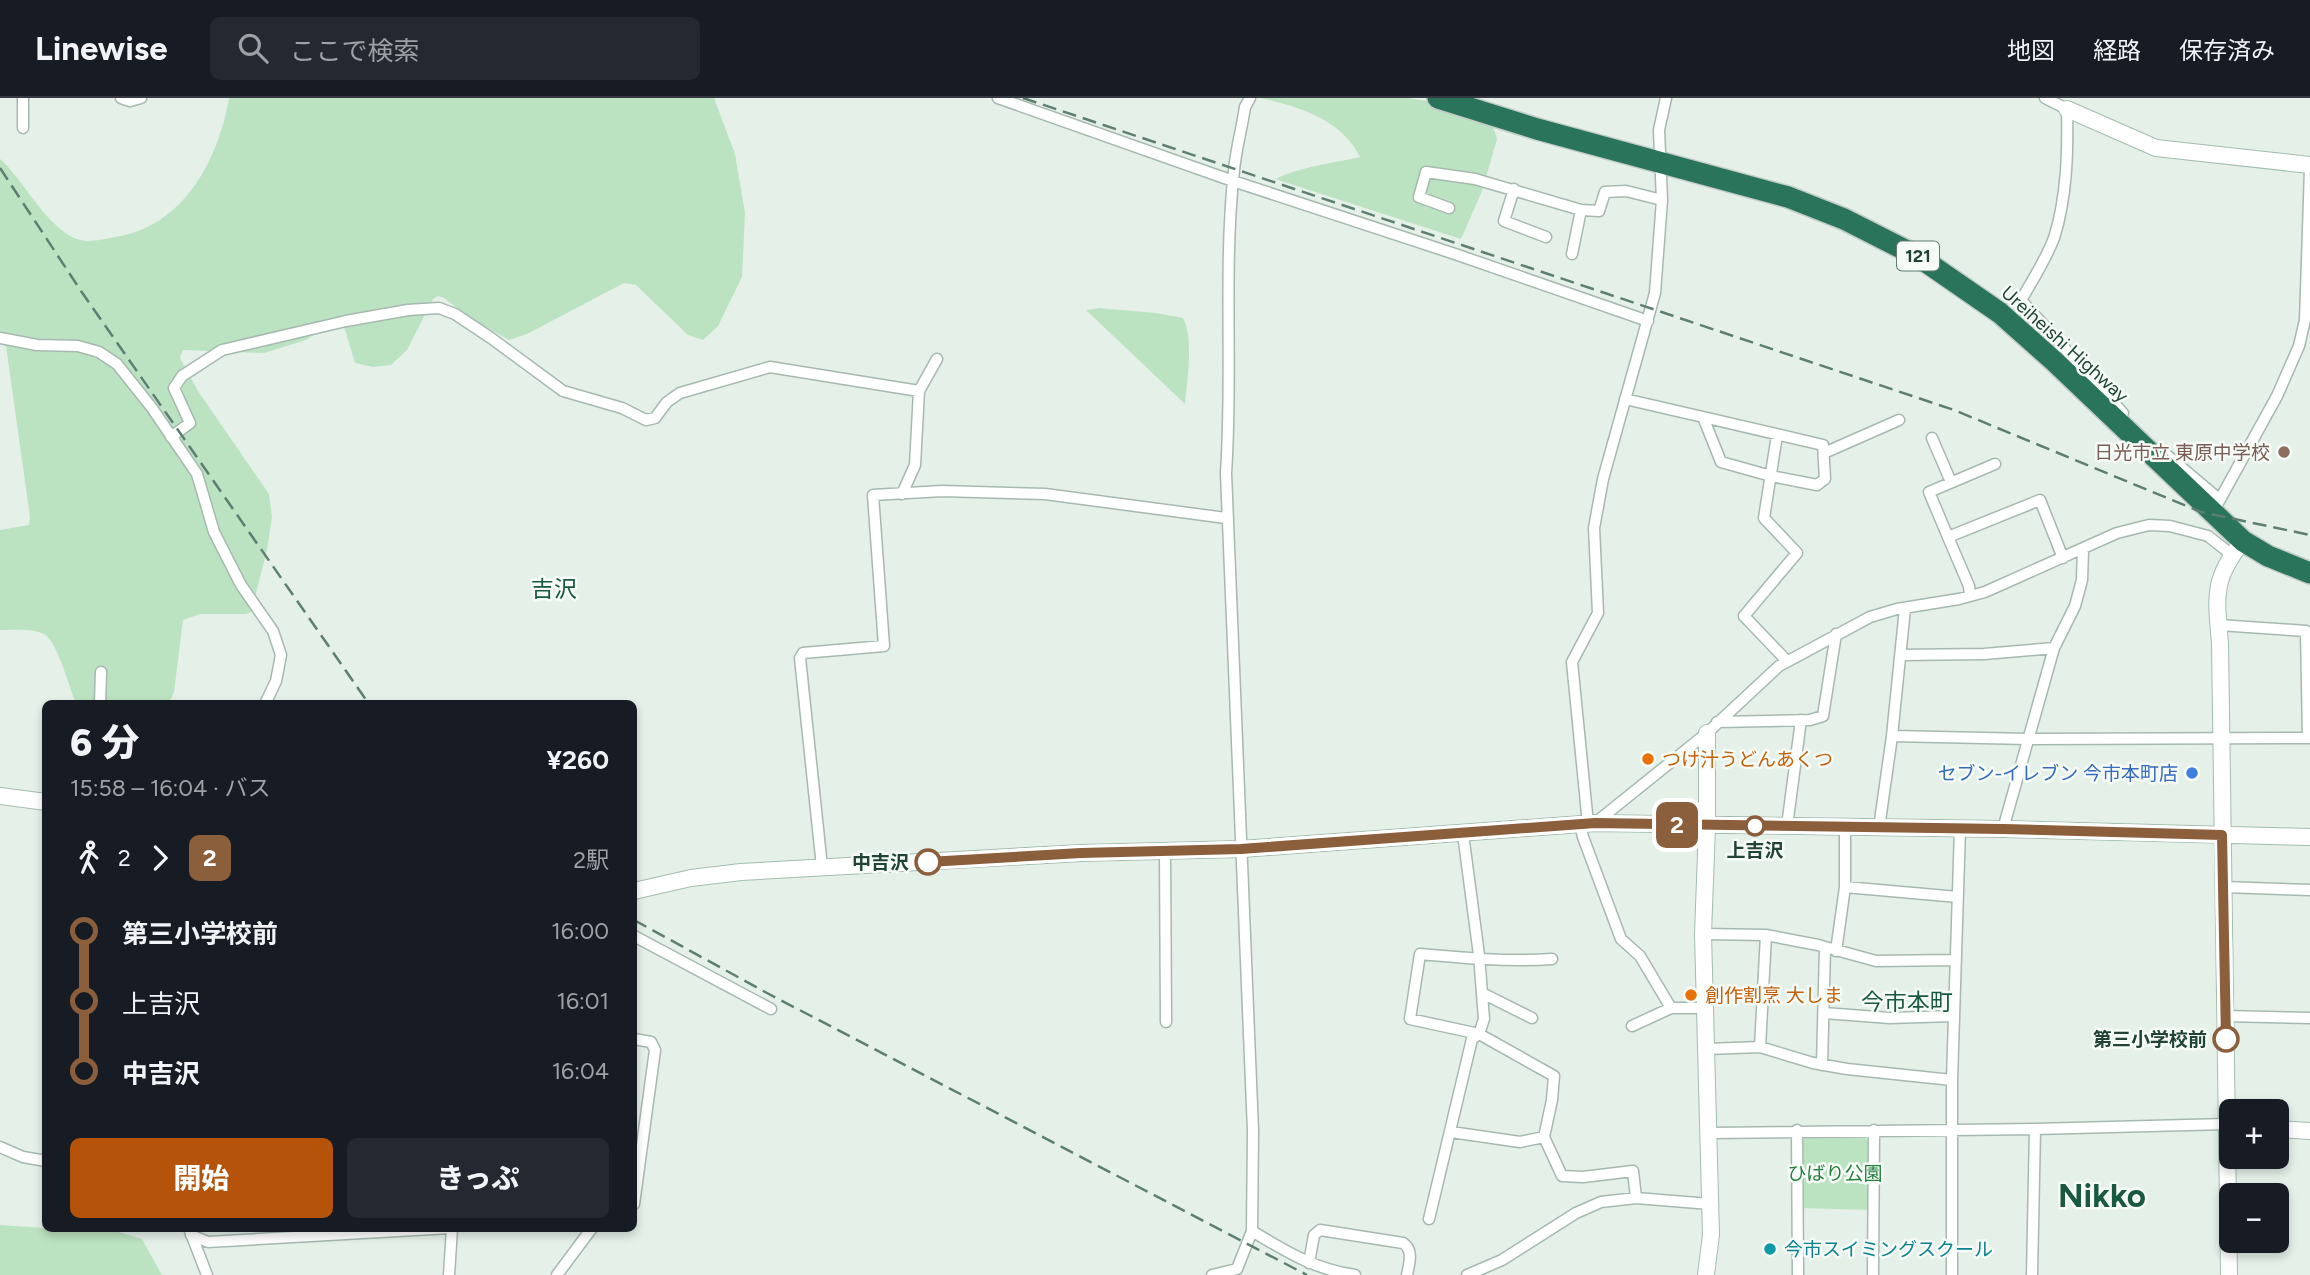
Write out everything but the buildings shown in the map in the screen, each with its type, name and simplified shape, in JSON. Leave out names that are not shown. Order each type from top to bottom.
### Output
[{"type":"highway","name":"Ureiheishi Highway","points":[[1438,98],[1537,129],[1788,197],[1844,219],[1919,257],[2000,313],[2217,506],[2238,548],[2268,556],[2310,573]]},
{"type":"street","points":[[23,98],[23,128]]},
{"type":"street","points":[[121,98],[130,101],[141,98]]},
{"type":"street","points":[[998,98],[1233,181],[1468,258],[1648,321]]},
{"type":"street","points":[[1212,1275],[1237,1269],[1252,1231],[1253,1131],[1226,518],[1233,181],[1245,107],[1250,98]]},
{"type":"street","points":[[1666,98],[1659,130],[1662,200],[1655,293],[1603,479],[1594,528],[1598,613],[1572,662],[1588,824],[1587,849],[1621,939],[1640,956],[1671,1008]]},
{"type":"street","points":[[2045,98],[2156,148],[2310,167],[2305,320],[2299,346],[2277,396],[2217,506],[2139,431],[2021,300],[2054,237],[2062,198],[2067,109]]},
{"type":"street","points":[[1448,208],[1419,197],[1426,172],[1475,179],[1581,210],[1599,211],[1605,192],[1626,191],[1662,200]]},
{"type":"street","points":[[1514,189],[1504,221],[1546,237]]},
{"type":"street","points":[[1572,254],[1581,210]]},
{"type":"street","points":[[171,437],[190,423],[174,388],[182,376],[222,351],[346,321],[408,310],[439,308],[455,314],[491,338],[563,391],[622,408],[646,420],[655,418],[667,402],[680,393],[770,367],[919,391]]},
{"type":"street","points":[[0,338],[37,345],[78,346],[99,352],[117,364],[171,437],[197,474],[214,532],[230,564],[273,631],[281,655],[276,681],[267,700]]},
{"type":"street","points":[[2299,346],[2310,351]]},
{"type":"street","points":[[902,494],[915,465],[919,391],[937,359]]},
{"type":"street","points":[[1625,398],[1823,445],[1825,479],[1817,485],[1721,462],[1703,417]]},
{"type":"street","points":[[1824,453],[1899,420]]},
{"type":"street","points":[[1777,435],[1764,518],[1797,553],[1744,616],[1787,661]]},
{"type":"street","points":[[1932,438],[1951,482]]},
{"type":"street","points":[[1970,596],[1969,586],[1930,492],[1995,464]]},
{"type":"street","points":[[822,866],[800,657],[803,653],[884,646],[873,495],[942,491],[1045,494],[1226,518]]},
{"type":"street","points":[[1948,537],[2040,500],[2063,558]]},
{"type":"street","points":[[1588,824],[1712,727],[1787,661],[1870,617],[1970,596],[2008,583],[2117,533],[2149,525],[2170,526],[2208,536],[2238,548],[2217,586],[2228,1099]]},
{"type":"street","points":[[2003,829],[2054,648],[2075,606],[2082,580],[2083,549]]},
{"type":"street","points":[[1879,828],[1892,736],[1905,608]]},
{"type":"street","points":[[1892,736],[2028,739],[2309,738],[2309,659],[2306,631],[2219,625]]},
{"type":"street","points":[[1712,727],[1823,716],[1836,634]]},
{"type":"street","points":[[1901,654],[1984,654],[2054,648]]},
{"type":"street","points":[[100,700],[101,672]]},
{"type":"street","points":[[1787,826],[1801,720]]},
{"type":"street","points":[[1706,1275],[1711,1235],[1703,934],[1712,727]]},
{"type":"street","points":[[0,796],[42,801]]},
{"type":"street","points":[[637,890],[717,874],[822,866],[1081,853],[1241,849],[1588,824],[2003,829],[2310,837]]},
{"type":"street","points":[[1836,951],[1845,887],[1845,828]]},
{"type":"street","points":[[1952,1275],[1952,1080],[1960,829]]},
{"type":"street","points":[[1429,1219],[1472,1039],[1479,1034],[1484,1019],[1463,834]]},
{"type":"street","points":[[1164,853],[1166,1022]]},
{"type":"street","points":[[1845,887],[1958,897]]},
{"type":"street","points":[[2223,887],[2310,890]]},
{"type":"street","points":[[1703,934],[1766,934],[1876,961],[1956,960]]},
{"type":"street","points":[[1760,1047],[1766,934]]},
{"type":"street","points":[[637,938],[771,1009]]},
{"type":"street","points":[[1822,1065],[1825,947]]},
{"type":"street","points":[[1552,959],[1478,960],[1420,954],[1410,1018],[1479,1034],[1554,1076],[1544,1137],[1562,1176],[1583,1177],[1633,1171],[1636,1198]]},
{"type":"street","points":[[1482,993],[1532,1018]]},
{"type":"street","points":[[1632,1026],[1671,1008],[1705,1008]]},
{"type":"street","points":[[1824,1013],[1890,1018],[1954,1016]]},
{"type":"street","points":[[2226,1016],[2310,1018]]},
{"type":"street","points":[[637,1040],[651,1042],[655,1050],[637,1183]]},
{"type":"street","points":[[1707,1049],[1760,1047],[1822,1065],[1952,1080]]},
{"type":"street","points":[[637,1113],[647,1115]]},
{"type":"street","points":[[1709,1133],[2219,1125]]},
{"type":"street","points":[[2032,1275],[2035,1129]]},
{"type":"street","points":[[1797,1130],[1798,1275]]},
{"type":"street","points":[[1873,1275],[1874,1130]]},
{"type":"street","points":[[2289,1130],[2310,1131]]},
{"type":"street","points":[[1451,1132],[1520,1142],[1544,1137]]},
{"type":"street","points":[[0,1147],[23,1157],[42,1160]]},
{"type":"street","points":[[2229,1169],[2229,1275]]},
{"type":"street","points":[[1467,1275],[1502,1260],[1594,1204],[1636,1198],[1710,1204]]},
{"type":"street","points":[[1309,1263],[1314,1235],[1320,1230],[1403,1243],[1410,1253],[1407,1275]]},
{"type":"street","points":[[1252,1231],[1309,1263],[1355,1275]]},
{"type":"street","points":[[190,1232],[208,1242],[382,1232]]},
{"type":"street","points":[[190,1232],[207,1275]]},
{"type":"street","points":[[449,1275],[451,1232]]},
{"type":"street","points":[[557,1275],[589,1232]]},
{"type":"green space","points":[[229,98],[714,98],[735,154],[745,213],[742,277],[718,326],[703,340],[688,335],[636,285],[624,283],[527,334],[509,340],[438,296],[433,299],[407,350],[391,365],[373,367],[355,363],[342,320],[338,319],[306,340],[264,353],[183,350],[180,358],[198,391],[269,494],[272,517],[267,550],[251,612],[200,614],[183,620],[171,699],[75,700],[54,646],[44,634],[0,630],[0,530],[29,525],[30,517],[6,346],[0,344],[0,159],[64,232],[72,237],[93,241],[139,231],[160,220],[178,205],[206,167],[224,122]]},
{"type":"green space","points":[[1260,98],[1408,98],[1489,114],[1497,139],[1482,191],[1461,239],[1275,179],[1306,168],[1360,157],[1352,144],[1331,124],[1304,110]]},
{"type":"green space","points":[[1099,308],[1183,318],[1189,348],[1185,404],[1086,310]]},
{"type":"green space","name":"ひばり公園","points":[[1806,1137],[1865,1137],[1870,1143],[1869,1210],[1800,1208],[1802,1141]]},
{"type":"green space","points":[[0,1225],[42,1228],[42,1232],[118,1232],[142,1239],[162,1275],[0,1275]]},
{"type":"railway","points":[[1023,98],[1954,410],[2201,512],[2310,535]]},
{"type":"railway","points":[[0,168],[81,291],[366,700]]},
{"type":"railway","points":[[637,922],[767,993],[1307,1275]]},
{"type":"bus line","name":"2","points":[[928,862],[1081,853],[1241,849],[1595,823],[2222,835],[2226,1039]]},
{"type":"place","name":"日光市立 東原中学校","points":[[2284,452]]},
{"type":"place","name":"つけ汁うどんあくつ","points":[[1648,759]]},
{"type":"place","name":"セブン-イレブン 今市本町店","points":[[2192,773]]},
{"type":"place","name":"上吉沢","points":[[1755,826]]},
{"type":"place","name":"中吉沢","points":[[928,862]]},
{"type":"place","name":"創作割烹 大しま","points":[[1691,995]]},
{"type":"place","name":"第三小学校前","points":[[2226,1039]]},
{"type":"place","name":"今市スイミングスクール","points":[[1770,1249]]},
{"type":"district","name":"吉沢","points":[[554,589]]},
{"type":"district","name":"今市本町","points":[[1907,1002]]},
{"type":"district","name":"Nikko","points":[[2102,1195]]}]
